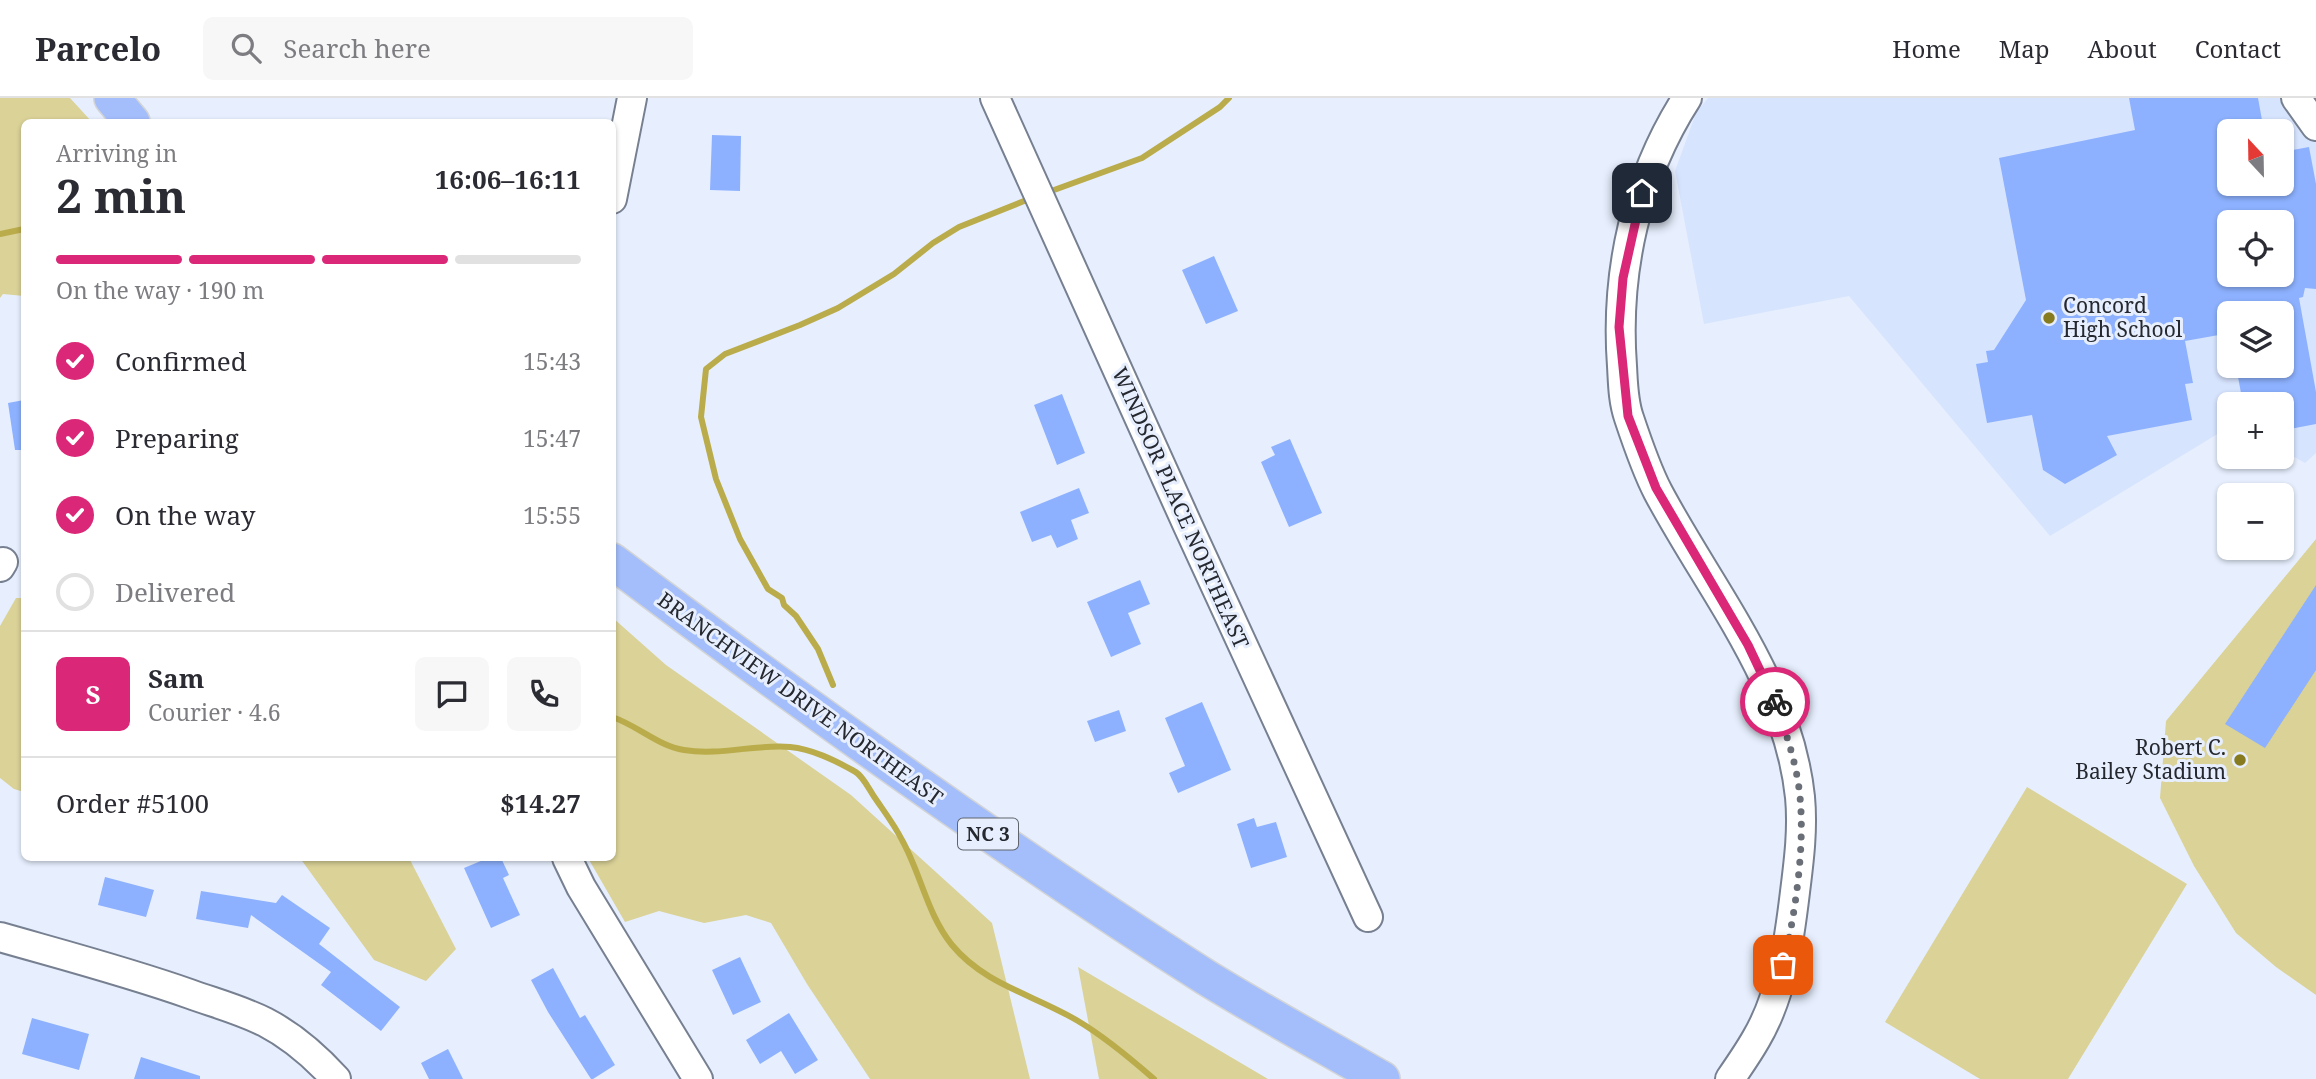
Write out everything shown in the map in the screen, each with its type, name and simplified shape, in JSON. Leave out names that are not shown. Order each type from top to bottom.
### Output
[{"type":"main road","points":[[112,98],[130,119]]},
{"type":"main road","name":"BRANCHVIEW DRIVE NORTHEAST","points":[[616,564],[798,700],[981,829],[1209,978],[1382,1079]]},
{"type":"street","points":[[616,179],[632,98]]},
{"type":"street","name":"WINDSOR PLACE NORTHEAST","points":[[995,98],[1182,514],[1368,917]]},
{"type":"street","points":[[1687,98],[1670,125],[1642,193],[1630,240],[1623,278],[1619,327],[1624,397],[1628,416],[1656,488],[1748,645],[1776,704],[1793,759],[1800,797],[1801,843],[1790,939],[1777,991],[1757,1038],[1730,1079]]},
{"type":"street","points":[[2296,98],[2316,126]]},
{"type":"street","points":[[568,861],[698,1079]]},
{"type":"street","points":[[0,937],[170,987],[241,1012],[286,1035],[336,1079]]},
{"type":"shaded area","points":[[0,98],[70,98],[89,119],[21,119],[21,296],[3,294],[0,298]]},
{"type":"shaded area","name":"Concord High School","points":[[1708,98],[2316,98],[2316,453],[2305,463],[2294,457],[2294,392],[2217,392],[2217,434],[2050,536],[1849,296],[1704,324],[1675,171],[1696,113]]},
{"type":"shaded area","name":"Robert C. Bailey Stadium","points":[[2316,539],[2316,995],[2276,967],[2236,933],[2194,866],[2160,798],[2166,721]]},
{"type":"shaded area","points":[[16,598],[21,598],[21,791],[0,778],[0,626]]},
{"type":"shaded area","points":[[616,621],[666,665],[851,795],[992,923],[1030,1079],[870,1079],[807,984],[771,923],[746,915],[704,923],[659,911],[625,922],[590,861],[616,861]]},
{"type":"shaded area","points":[[2027,787],[2187,884],[2068,1079],[1980,1079],[1885,1022]]},
{"type":"shaded area","points":[[302,861],[411,861],[456,949],[426,981],[374,960]]},
{"type":"shaded area","points":[[1078,967],[1268,1079],[1099,1079]]},
{"type":"building","points":[[2129,98],[2258,98],[2262,119],[2217,119],[2217,196],[2294,196],[2294,150],[2309,147],[2316,184],[2316,289],[2305,288],[2303,297],[2299,298],[2316,392],[2316,424],[2294,428],[2294,392],[2241,392],[2238,378],[2294,378],[2294,301],[2217,301],[2217,335],[2185,341],[2193,383],[2185,384],[2192,420],[2107,436],[2117,455],[2065,484],[2043,470],[2032,415],[1987,423],[1976,364],[1988,362],[1986,351],[1994,350],[2026,300],[1999,158],[2135,130]]},
{"type":"building","points":[[712,135],[741,136],[740,191],[710,190]]},
{"type":"building","points":[[1214,256],[1238,311],[1206,324],[1182,270]]},
{"type":"building","points":[[1062,394],[1085,453],[1057,465],[1034,405]]},
{"type":"building","points":[[21,401],[21,450],[15,450],[8,403]]},
{"type":"building","points":[[1290,439],[1322,513],[1289,527],[1261,462],[1275,455],[1271,447]]},
{"type":"building","points":[[1079,488],[1089,513],[1071,520],[1078,539],[1057,548],[1051,535],[1032,542],[1020,512]]},
{"type":"building","points":[[1140,580],[1150,604],[1128,613],[1141,644],[1111,657],[1087,602]]},
{"type":"building","points":[[2316,585],[2316,670],[2265,748],[2225,724]]},
{"type":"building","points":[[1202,702],[1231,770],[1178,793],[1169,773],[1185,766],[1165,718]]},
{"type":"building","points":[[1119,710],[1126,731],[1095,742],[1087,721]]},
{"type":"building","points":[[1254,818],[1257,827],[1276,822],[1287,857],[1251,868],[1237,824]]},
{"type":"building","points":[[481,861],[502,861],[509,875],[503,878],[520,915],[491,928],[464,868]]},
{"type":"building","points":[[105,877],[154,890],[146,917],[98,905]]},
{"type":"building","points":[[201,891],[276,903],[282,895],[330,928],[319,944],[400,1007],[381,1031],[321,985],[331,972],[251,915],[248,928],[196,919]]},
{"type":"building","points":[[740,957],[761,1002],[733,1015],[712,970]]},
{"type":"building","points":[[553,968],[580,1018],[585,1015],[615,1065],[593,1079],[548,1012],[531,980]]},
{"type":"building","points":[[789,1013],[818,1060],[795,1074],[781,1051],[760,1064],[746,1040]]},
{"type":"building","points":[[32,1018],[89,1034],[79,1070],[22,1054]]},
{"type":"building","points":[[448,1049],[463,1079],[429,1079],[421,1063]]},
{"type":"building","points":[[141,1057],[200,1076],[200,1079],[134,1079]]},
{"type":"waterway","points":[[1054,190],[1142,158],[1220,107],[1229,98]]},
{"type":"waterway","points":[[833,685],[818,649],[796,616],[784,605],[782,598],[768,589],[740,539],[716,479],[701,417],[706,369],[725,354],[838,308],[894,274],[933,243],[959,227],[1024,201]]},
{"type":"waterway","points":[[0,234],[21,230]]},
{"type":"waterway","points":[[616,719],[674,748],[711,752],[790,747],[823,756],[857,773],[899,834],[943,933],[965,959],[995,980],[1088,1027],[1154,1079]]},
{"type":"way so far","points":[[1775,702],[1793,759],[1800,797],[1801,843],[1790,939],[1783,965]]},
{"type":"place","name":"Concord High School","points":[[2049,318]]},
{"type":"place","name":"Robert C. Bailey Stadium","points":[[2240,760]]},
{"type":"route","points":[[1642,193],[1623,278],[1619,327],[1628,416],[1656,488],[1748,645],[1775,702]]}]
